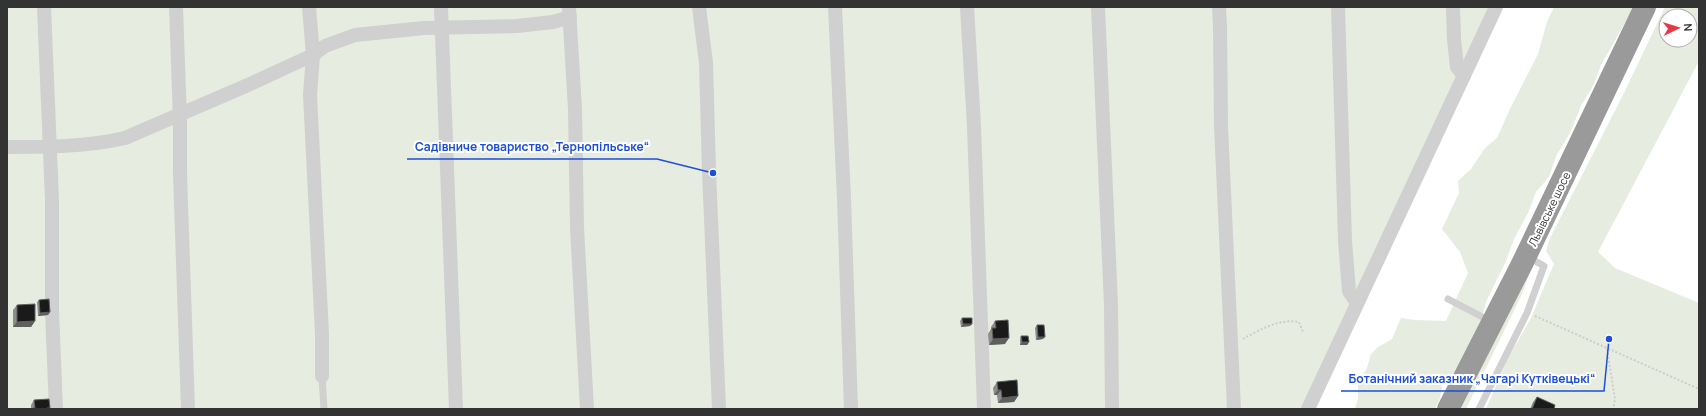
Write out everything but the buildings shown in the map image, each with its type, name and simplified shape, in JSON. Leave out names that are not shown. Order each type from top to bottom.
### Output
[{"type":"highway","name":"Львівське шосе","points":[[1448,409],[1526,256],[1645,7]]},
{"type":"street","points":[[44,7],[52,200],[52,311],[56,409]]},
{"type":"street","points":[[176,7],[188,409]]},
{"type":"street","points":[[309,7],[313,55],[310,95],[322,334],[322,376]]},
{"type":"street","points":[[441,7],[456,409]]},
{"type":"street","points":[[699,7],[706,63],[719,409]]},
{"type":"street","points":[[835,7],[844,198],[851,409]]},
{"type":"street","points":[[967,7],[974,126],[984,409]]},
{"type":"street","points":[[1098,7],[1111,305],[1112,409]]},
{"type":"street","points":[[1219,7],[1221,126],[1234,409]]},
{"type":"street","points":[[1338,7],[1345,241],[1349,291],[1357,303]]},
{"type":"street","points":[[1453,7],[1457,67],[1464,76]]},
{"type":"street","points":[[1308,409],[1496,7]]},
{"type":"street","points":[[7,147],[49,147],[107,142],[125,138],[248,85],[313,55],[325,46],[355,35],[442,28],[517,26],[553,22],[569,12],[575,109],[576,228],[587,409]]},
{"type":"lane","points":[[1479,409],[1526,312],[1544,266],[1526,256]]},
{"type":"lane","points":[[1448,299],[1492,322]]},
{"type":"lane","points":[[322,376],[324,409]]},
{"type":"path","points":[[1526,312],[1699,389]]},
{"type":"path","points":[[1230,346],[1250,335],[1282,322],[1292,320],[1300,322],[1303,332]]},
{"type":"path","points":[[1607,349],[1615,399],[1613,409]]},
{"type":"shaded area","points":[[7,7],[1496,7],[1308,409],[7,409]]},
{"type":"shaded area","points":[[1554,7],[1634,7],[1601,65],[1594,84],[1581,106],[1570,133],[1556,156],[1549,177],[1536,192],[1528,213],[1514,239],[1506,261],[1486,302],[1481,321],[1460,368],[1443,382],[1440,398],[1435,409],[1355,409],[1358,398],[1358,384],[1367,368],[1371,354],[1378,347],[1392,339],[1401,318],[1446,321],[1468,273],[1460,252],[1442,229],[1459,193],[1458,181],[1471,169],[1485,148],[1497,138],[1538,54],[1547,22]]},
{"type":"shaded area","points":[[1665,7],[1699,7],[1699,61],[1598,252],[1615,268],[1699,303],[1699,409],[1486,409],[1508,358],[1530,320],[1554,264],[1546,251],[1550,238],[1623,95],[1658,22],[1658,48],[1698,48],[1698,8]]},
{"type":"shaded area","points":[[1530,272],[1522,294],[1466,409],[1456,409]]},
{"type":"place","name":"Садівниче товариство „Тернопільське“","points":[[713,173]]},
{"type":"place","name":"Ботанічний заказник „Чагарі Кутківецькі“","points":[[1609,339]]}]
